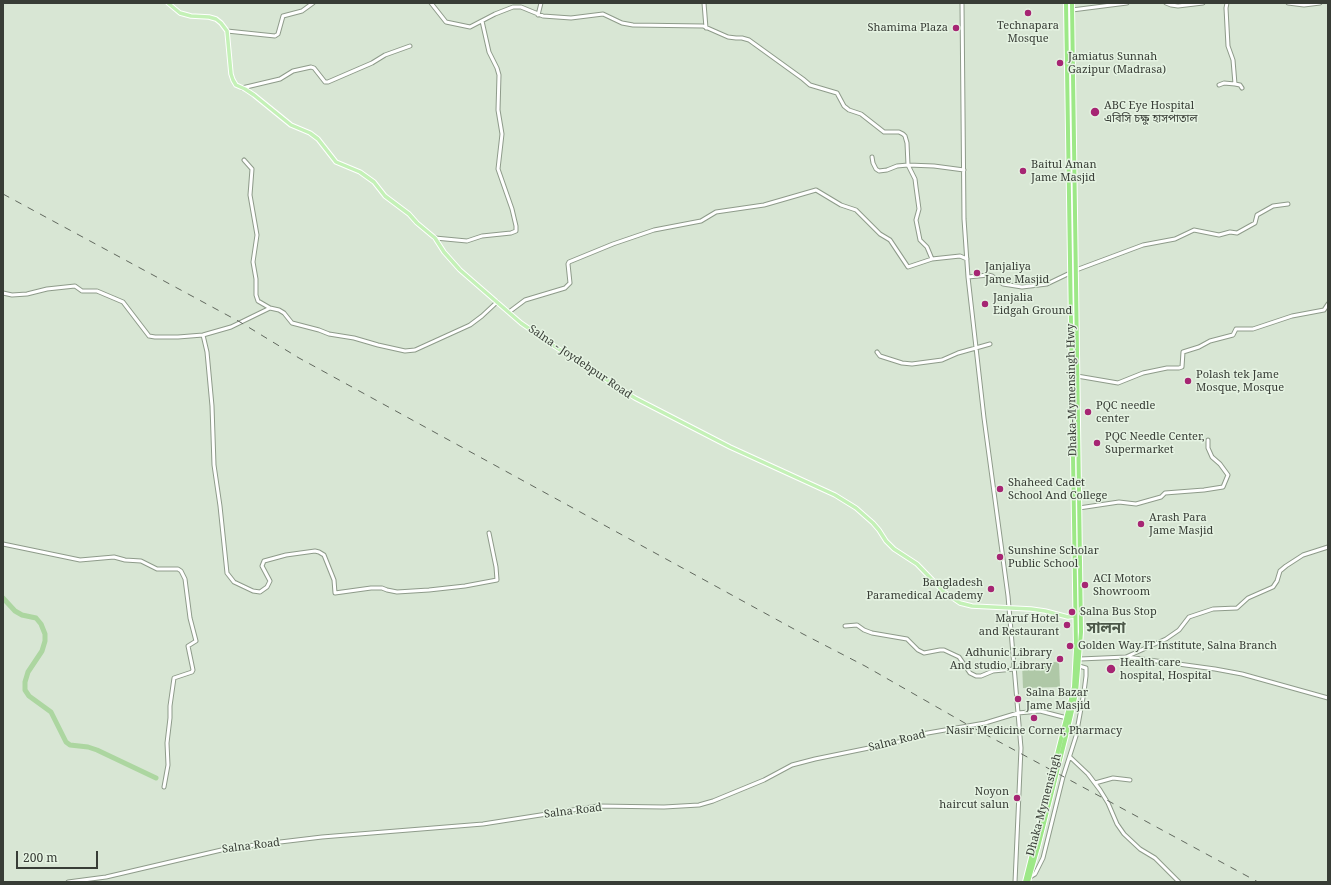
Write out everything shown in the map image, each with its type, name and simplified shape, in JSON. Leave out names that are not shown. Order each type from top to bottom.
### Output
[{"type":"highway","name":"Dhaka-Mymensingh Hwy","points":[[1066,3],[1076,649],[1074,687],[1066,727]]},
{"type":"highway","name":"Dhaka-Mymensingh Hwy","points":[[1066,727],[1076,693],[1080,659],[1081,632],[1072,3]]},
{"type":"highway","name":"Dhaka-Mymensingh","points":[[1028,882],[1066,727]]},
{"type":"highway","name":"Dhaka-Mymensingh","points":[[1025,882],[1036,847]]},
{"type":"main road","points":[[168,3],[180,13],[191,16],[209,16],[216,19],[227,31]]},
{"type":"main road","name":"Salna - Joydebpur Road","points":[[227,31],[233,80],[236,85],[276,112],[291,125],[310,133],[318,139],[336,162],[352,168],[368,177],[385,196],[409,214],[417,224],[435,238],[444,252],[460,270],[509,312],[554,346],[635,398],[730,447],[829,492],[856,508],[876,526],[886,541],[894,549],[917,564],[953,600],[972,606],[1009,607],[1045,611],[1068,617],[1075,616]]},
{"type":"street","points":[[227,31],[275,36],[278,34],[283,16],[302,11],[313,3]]},
{"type":"street","points":[[431,3],[442,18],[449,23],[457,23],[470,27],[495,14],[513,7],[521,7],[538,15],[571,18],[603,14],[622,23],[633,25],[703,26],[728,37],[749,40],[810,85],[837,93],[844,106],[849,110],[861,114],[884,132],[899,132],[905,136],[907,143],[908,165],[915,179],[919,209],[916,220],[920,240],[927,247],[932,259]]},
{"type":"street","points":[[538,15],[542,3]]},
{"type":"street","points":[[704,3],[706,28]]},
{"type":"street","points":[[962,3],[964,219],[968,276],[985,426],[1008,596],[1021,748],[1014,882]]},
{"type":"street","points":[[1072,10],[1127,3]]},
{"type":"street","points":[[1166,3],[1178,6],[1203,3]]},
{"type":"street","points":[[1227,3],[1228,46],[1232,60],[1235,84]]},
{"type":"street","points":[[1288,3],[1304,5],[1320,3]]},
{"type":"street","points":[[435,238],[467,241],[482,236],[510,233],[516,230],[512,209],[498,169],[502,134],[498,110],[499,75],[489,52],[482,21]]},
{"type":"street","points":[[242,88],[280,79],[293,72],[312,67],[325,82],[328,82],[372,63],[385,55],[410,46]]},
{"type":"street","points":[[1219,85],[1225,83],[1235,84],[1240,85],[1242,88]]},
{"type":"street","points":[[872,157],[876,169],[879,170],[887,170],[897,166],[908,165],[934,166],[964,170]]},
{"type":"street","points":[[244,160],[252,169],[250,196],[257,235],[253,262],[258,302],[284,313],[292,323],[329,334],[342,335],[405,351],[415,350],[470,325],[497,302]]},
{"type":"street","points":[[509,312],[525,300],[565,288],[570,283],[569,262],[613,244],[654,230],[701,221],[716,212],[764,205],[816,190],[841,205],[856,210],[880,234],[890,240],[908,267],[932,259],[960,256],[967,259]]},
{"type":"street","points":[[1076,270],[1143,245],[1175,239],[1194,230],[1219,235],[1230,232],[1237,233],[1255,223],[1257,215],[1272,206],[1288,204]]},
{"type":"street","points":[[968,276],[988,275],[992,276],[1003,284],[1022,287],[1047,284],[1070,273]]},
{"type":"street","points":[[3,293],[12,295],[28,294],[47,289],[75,286],[82,291],[97,292],[123,302],[149,336],[178,338],[203,335],[231,326],[270,308]]},
{"type":"street","points":[[1078,376],[1118,383],[1143,373],[1167,368],[1179,368],[1182,366],[1183,352],[1199,347],[1210,341],[1234,335],[1236,329],[1253,329],[1292,316],[1324,310],[1328,304]]},
{"type":"street","points":[[203,335],[207,352],[212,406],[214,465],[227,573],[234,582],[253,591],[260,592],[267,587],[270,581],[262,566],[264,561],[286,554],[315,551],[324,555],[334,580],[335,593],[371,588],[382,588],[397,592],[429,590],[465,586],[497,580],[496,567],[489,534]]},
{"type":"street","points":[[877,352],[880,356],[902,363],[912,364],[942,360],[958,353],[990,344]]},
{"type":"street","points":[[1079,508],[1119,502],[1136,504],[1161,497],[1165,493],[1204,490],[1223,486],[1228,475],[1220,464],[1212,457],[1208,448],[1208,440]]},
{"type":"street","points":[[3,544],[80,560],[114,557],[125,560],[141,561],[157,569],[178,569],[181,571],[185,579],[190,618],[196,641],[188,646],[193,670],[192,672],[174,678],[167,743],[168,765],[164,787]]},
{"type":"street","points":[[1126,657],[1166,639],[1179,630],[1189,617],[1213,609],[1237,608],[1248,598],[1273,587],[1277,581],[1280,571],[1286,566],[1303,555],[1328,547]]},
{"type":"street","points":[[845,626],[857,625],[872,633],[906,639],[918,650],[924,652],[944,650],[959,657],[970,673],[976,676],[999,670],[1014,669]]},
{"type":"street","points":[[1080,659],[1126,657],[1215,669],[1242,674],[1328,698]]},
{"type":"street","points":[[1030,877],[1035,874],[1042,858],[1063,777],[1070,757],[1085,687],[1086,670],[1084,667],[1079,666]]},
{"type":"street","name":"Salna Road","points":[[68,882],[106,877],[230,848],[322,837],[483,824],[598,806],[664,807],[699,805],[713,801],[764,780],[792,765],[815,759],[908,740],[922,734],[985,723],[1018,713],[1040,711],[1067,718]]},
{"type":"street","points":[[1070,757],[1095,783],[1108,803],[1117,824],[1124,834],[1140,849],[1155,858],[1179,882]]},
{"type":"street","points":[[1095,783],[1113,778],[1130,780]]},
{"type":"street","points":[[106,877],[107,882]]},
{"type":"green space","points":[[1059,662],[1060,687],[1023,688],[1022,663]]},
{"type":"waterway","points":[[3,598],[15,611],[22,615],[36,618],[41,624],[45,634],[45,641],[42,651],[28,672],[25,682],[25,690],[29,696],[51,712],[66,742],[70,745],[88,747],[97,750],[156,778]]},
{"type":"railway","points":[[3,194],[240,322],[299,358],[1258,882]]},
{"type":"place","name":"Technapara Mosque","points":[[1028,13]]},
{"type":"place","name":"Shamima Plaza","points":[[956,28]]},
{"type":"place","name":"Jamiatus Sunnah Gazipur (Madrasa)","points":[[1060,63]]},
{"type":"place","name":"ABC Eye Hospital এবিসি চক্ষু হাসপাতাল","points":[[1095,112]]},
{"type":"place","name":"Baitul Aman Jame Masjid","points":[[1023,171]]},
{"type":"place","name":"Janjaliya Jame Masjid","points":[[977,273]]},
{"type":"place","name":"Janjalia Eidgah Ground","points":[[985,304]]},
{"type":"place","name":"Polash tek Jame Mosque, Mosque","points":[[1188,381]]},
{"type":"place","name":"PQC needle center","points":[[1088,412]]},
{"type":"place","name":"PQC Needle Center, Supermarket","points":[[1097,443]]},
{"type":"place","name":"Shaheed Cadet School And College","points":[[1000,489]]},
{"type":"place","name":"Arash Para Jame Masjid","points":[[1141,524]]},
{"type":"place","name":"Sunshine Scholar Public School","points":[[1000,557]]},
{"type":"place","name":"ACI Motors Showroom","points":[[1085,585]]},
{"type":"place","name":"Bangladesh Paramedical Academy","points":[[991,589]]},
{"type":"place","name":"Salna Bus Stop","points":[[1072,612]]},
{"type":"place","name":"Maruf Hotel and Restaurant","points":[[1067,625]]},
{"type":"place","name":"Golden Way IT Institute, Salna Branch","points":[[1070,646]]},
{"type":"place","name":"Adhunic Library And studio, Library","points":[[1060,659]]},
{"type":"place","name":"Health care hospital, Hospital","points":[[1111,669]]},
{"type":"place","name":"Salna Bazar Jame Masjid","points":[[1018,699]]},
{"type":"place","name":"Nasir Medicine Corner, Pharmacy","points":[[1034,718]]},
{"type":"place","name":"Noyon haircut salun","points":[[1017,798]]},
{"type":"district","name":"সালনা","points":[[1106,629]]}]
